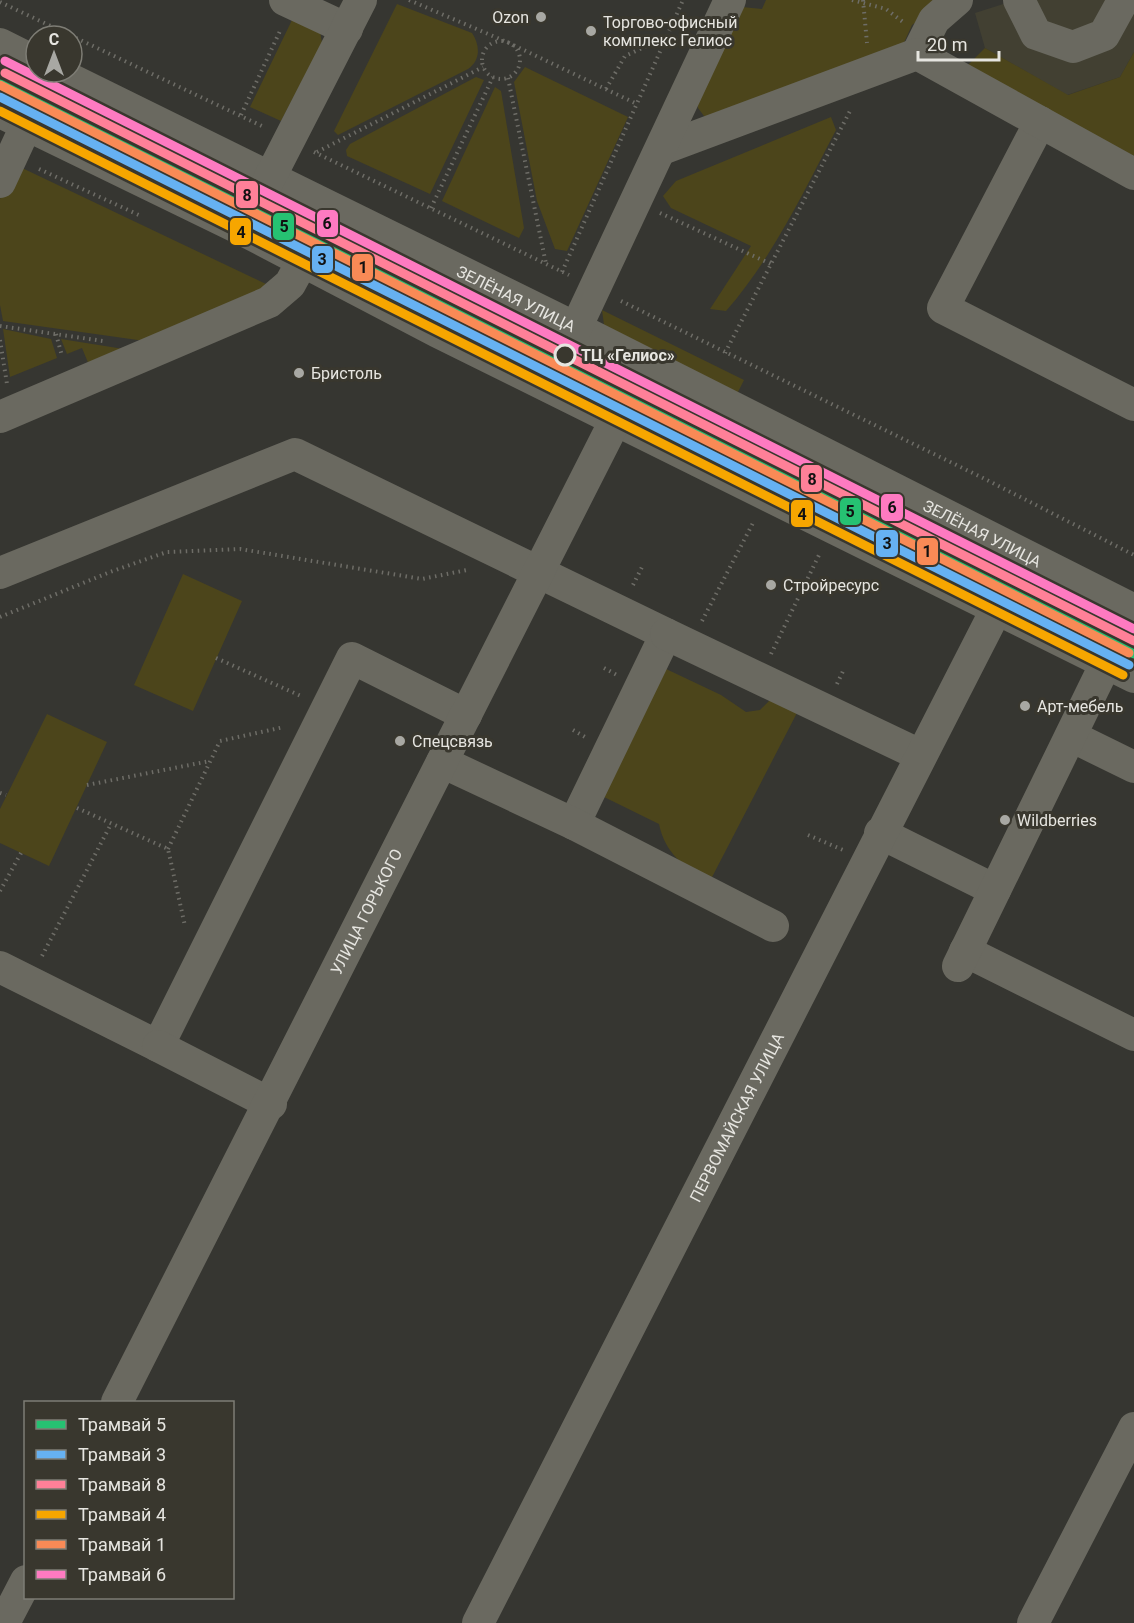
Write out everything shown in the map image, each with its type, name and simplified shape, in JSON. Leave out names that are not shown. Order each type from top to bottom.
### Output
[{"type":"street","points":[[243,230],[361,0]]},
{"type":"street","points":[[576,328],[730,0]]},
{"type":"street","points":[[662,149],[870,73],[921,46],[934,20],[957,0]]},
{"type":"street","points":[[1020,0],[1036,34],[1073,47],[1104,36],[1119,6]]},
{"type":"street","points":[[289,2],[347,29]]},
{"type":"street","points":[[0,44],[24,56]]},
{"type":"street","points":[[921,46],[1040,122],[1134,174]]},
{"type":"street","name":"ЗЕЛЁНАЯ УЛИЦА","points":[[80,84],[576,328],[1134,610]]},
{"type":"street","points":[[0,182],[13,119],[243,230],[302,262],[1134,678]]},
{"type":"street","points":[[1040,122],[943,308],[1134,405]]},
{"type":"street","points":[[0,417],[269,302],[290,284],[302,262]]},
{"type":"street","name":"УЛИЦА ГОРЬКОГО","points":[[118,1401],[271,1104],[466,715],[526,566],[616,419]]},
{"type":"street","points":[[0,573],[295,454],[920,755]]},
{"type":"street","name":"ПЕРВОМАЙСКАЯ УЛИЦА","points":[[478,1623],[996,610]]},
{"type":"street","points":[[574,824],[678,640]]},
{"type":"street","points":[[158,1046],[352,658],[466,715]]},
{"type":"street","points":[[1106,663],[962,958],[1134,1035]]},
{"type":"street","points":[[1071,736],[1134,767]]},
{"type":"street","points":[[442,762],[574,824],[773,926]]},
{"type":"street","points":[[880,833],[995,891]]},
{"type":"street","points":[[0,967],[271,1104]]},
{"type":"street","points":[[1034,1623],[1134,1428]]},
{"type":"street","points":[[4,1623],[24,1585]]},
{"type":"path","points":[[409,0],[509,43],[638,104]]},
{"type":"path","points":[[562,272],[683,0]]},
{"type":"path","points":[[852,0],[885,9],[921,46]]},
{"type":"path","points":[[241,116],[289,2]]},
{"type":"path","points":[[725,353],[870,73],[864,2]]},
{"type":"path","points":[[606,89],[625,56],[667,36]]},
{"type":"path","points":[[501,41],[509,43],[515,47],[520,60],[514,74],[508,78],[494,78],[483,67],[482,60],[488,46],[501,41]]},
{"type":"path","points":[[322,143],[316,153],[483,67]]},
{"type":"path","points":[[431,208],[494,78]]},
{"type":"path","points":[[508,78],[546,264]]},
{"type":"path","points":[[601,185],[771,264]]},
{"type":"path","points":[[0,326],[114,342]]},
{"type":"path","points":[[56,334],[62,356]]},
{"type":"path","points":[[678,640],[758,514]]},
{"type":"path","points":[[759,679],[823,547]]},
{"type":"path","points":[[0,617],[110,572],[167,552],[240,549],[422,579],[526,566]]},
{"type":"path","points":[[216,658],[325,714]]},
{"type":"path","points":[[185,929],[168,849],[220,741],[325,714]]},
{"type":"path","points":[[87,785],[210,761]]},
{"type":"path","points":[[0,794],[6,795]]},
{"type":"path","points":[[77,808],[168,849]]},
{"type":"path","points":[[28,981],[111,824]]},
{"type":"path","points":[[808,835],[866,861]]},
{"type":"path","points":[[0,891],[21,853]]},
{"type":"shaded area","points":[[766,0],[947,0],[912,25],[902,47],[711,117],[704,116],[698,108],[698,93],[742,7],[762,9]]},
{"type":"shaded area","points":[[1016,0],[1134,0],[1134,52],[1120,77],[1067,95],[985,48],[975,13]]},
{"type":"shaded area","points":[[397,4],[472,33],[477,42],[477,57],[468,69],[338,135],[334,131]]},
{"type":"shaded area","points":[[292,20],[320,31],[322,43],[281,121],[250,107]]},
{"type":"shaded area","points":[[985,48],[1068,95],[1120,77],[1134,52],[1134,156],[967,66]]},
{"type":"shaded area","points":[[525,67],[628,117],[567,251],[555,249],[537,201],[514,82]]},
{"type":"shaded area","points":[[476,77],[484,80],[430,194],[347,156],[346,150],[350,144]]},
{"type":"shaded area","points":[[495,87],[501,91],[524,228],[519,238],[442,201]]},
{"type":"shaded area","points":[[831,117],[836,130],[773,247],[726,311],[710,309],[751,246],[671,208],[663,196],[676,181]]},
{"type":"shaded area","points":[[20,167],[266,284],[258,297],[159,343],[3,321],[0,305],[0,199],[7,184]]},
{"type":"shaded area","points":[[602,310],[744,380],[736,396],[604,325]]},
{"type":"shaded area","points":[[3,329],[51,339],[57,358],[10,377]]},
{"type":"shaded area","points":[[61,339],[130,350],[89,365],[82,348],[67,354]]},
{"type":"shaded area","points":[[183,574],[242,601],[193,711],[134,685]]},
{"type":"shaded area","points":[[664,668],[721,695],[746,712],[760,710],[774,696],[799,709],[710,881],[692,871],[677,858],[666,843],[659,824],[602,796]]},
{"type":"shaded area","points":[[47,714],[107,742],[49,866],[0,843],[0,809]]},
{"type":"tram line","name":"6","points":[[5,61],[1134,629]]},
{"type":"tram line","name":"8","points":[[5,73],[1134,641]]},
{"type":"tram line","name":"5","points":[[0,84],[1134,654]]},
{"type":"tram line","name":"1","points":[[0,85],[1129,653]]},
{"type":"tram line","name":"3","points":[[0,97],[1129,665]]},
{"type":"tram line","name":"4","points":[[0,111],[1123,675]]},
{"type":"place","name":"Ozon","points":[[541,17]]},
{"type":"place","name":"Торгово-офисный комплекс Гелиос","points":[[591,31]]},
{"type":"place","name":"ТЦ «Гелиос»","points":[[565,355]]},
{"type":"place","name":"Бристоль","points":[[299,373]]},
{"type":"place","name":"Стройресурс","points":[[771,585]]},
{"type":"place","name":"Арт-мебель","points":[[1025,706]]},
{"type":"place","name":"Спецсвязь","points":[[400,741]]},
{"type":"place","name":"Wildberries","points":[[1005,820]]}]
